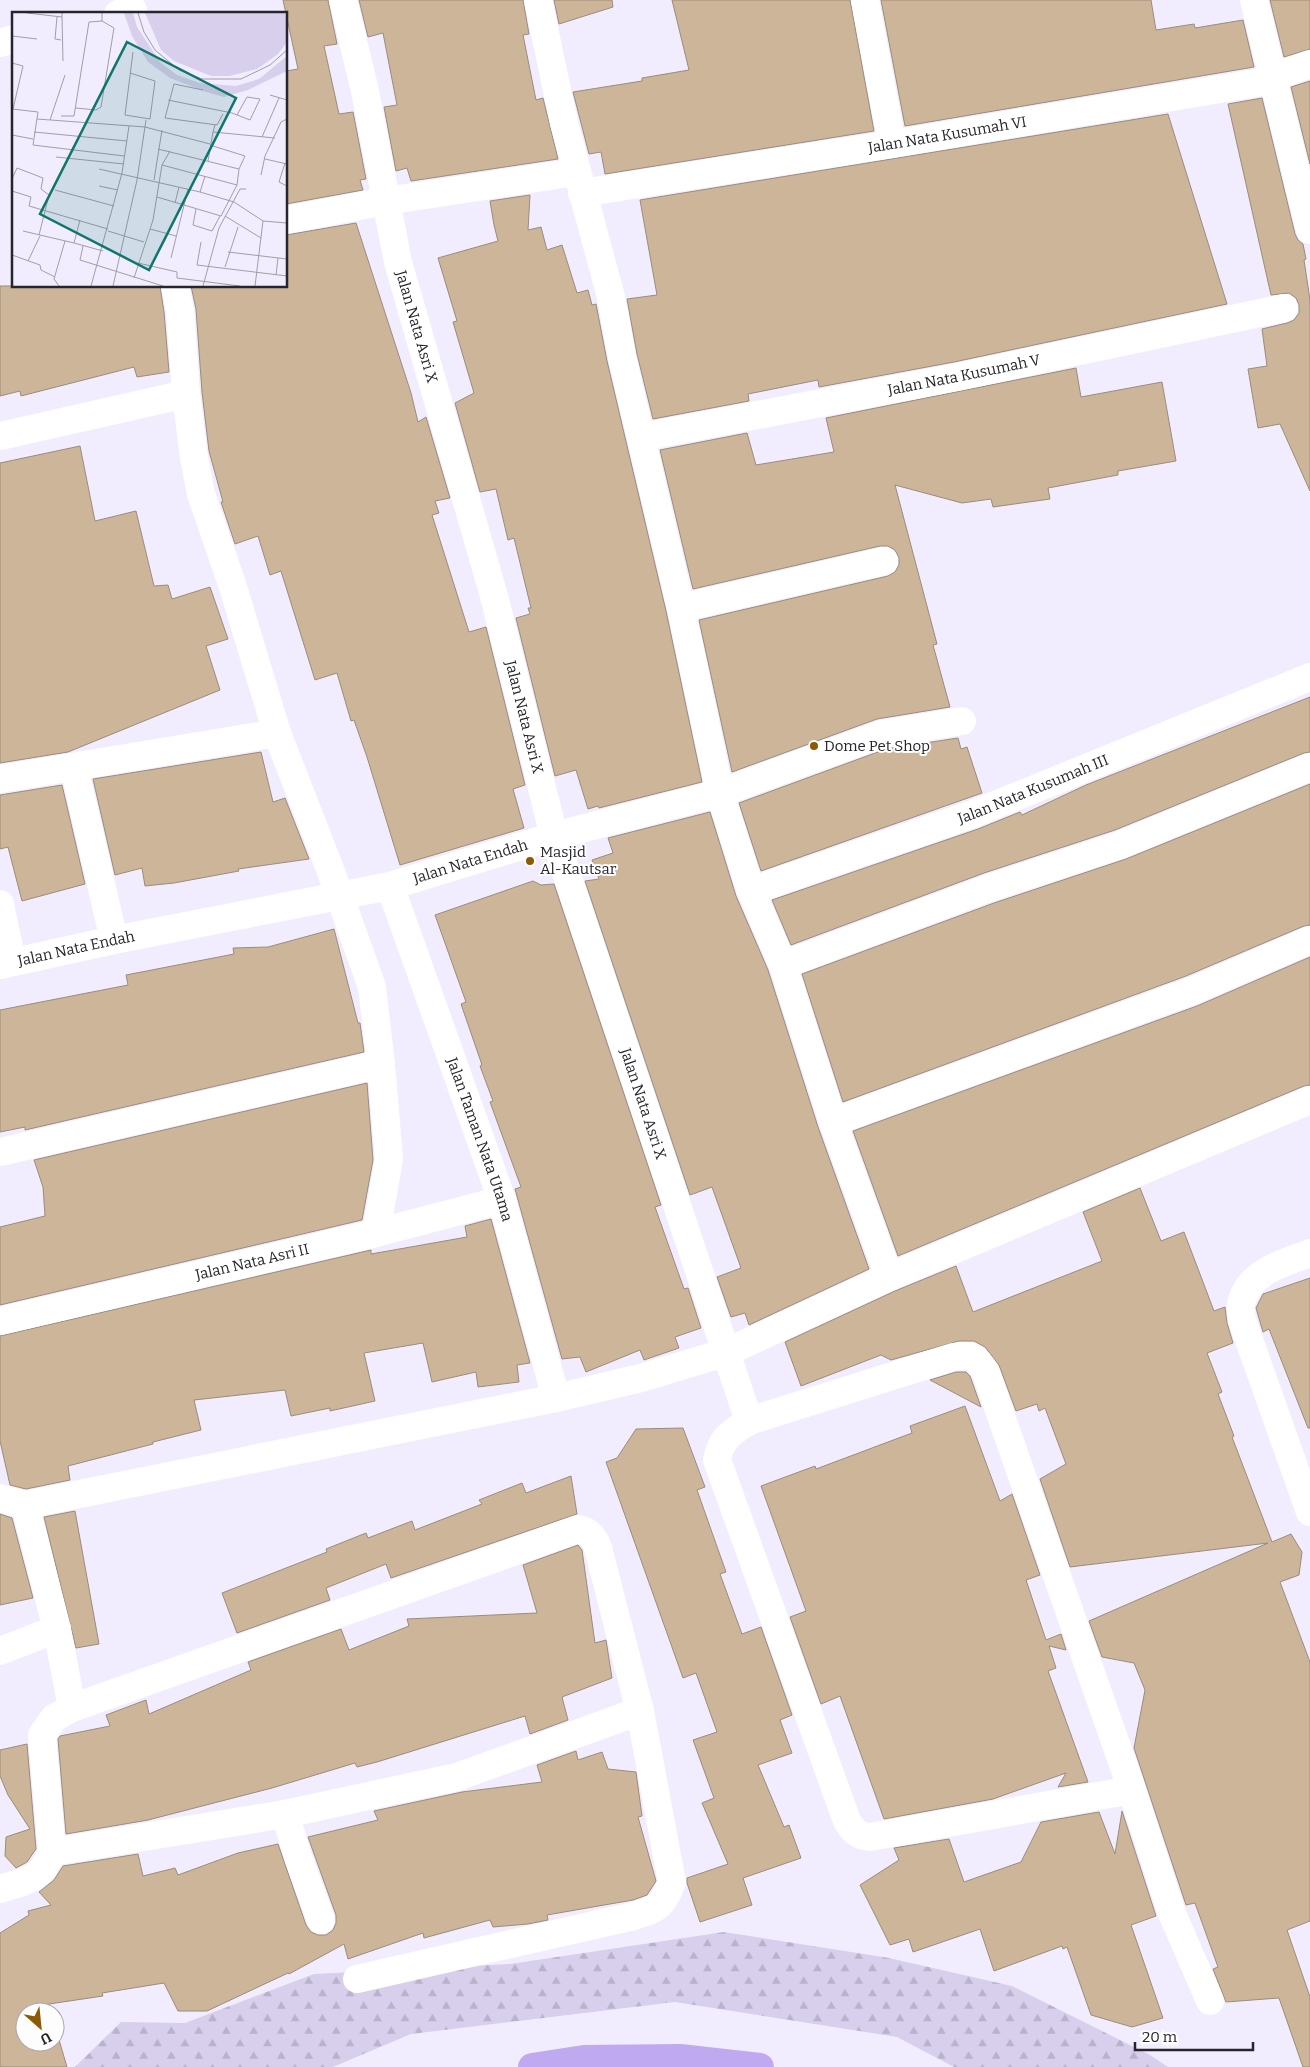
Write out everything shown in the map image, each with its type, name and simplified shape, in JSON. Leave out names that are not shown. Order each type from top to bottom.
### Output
[{"type":"highway","points":[[532,2067],[584,2059],[680,2058],[760,2067]]},
{"type":"street","name":"Jalan Nata Asri X","points":[[343,0],[365,91],[398,262],[494,596],[554,836],[750,1422]]},
{"type":"street","points":[[538,0],[579,182],[612,297],[622,356],[681,608],[720,793],[751,891],[783,965],[833,1122],[889,1277]]},
{"type":"street","points":[[865,0],[892,144]]},
{"type":"street","points":[[1254,0],[1310,230]]},
{"type":"street","name":"Jalan Nata Kusumah VI","points":[[288,220],[386,201],[579,182],[892,144],[1256,83],[1310,64]]},
{"type":"street","points":[[175,288],[180,310],[186,394],[194,458],[201,494],[225,562],[277,733],[372,987],[389,1159],[376,1233]]},
{"type":"street","name":"Jalan Nata Kusumah V","points":[[642,436],[958,377],[1284,308]]},
{"type":"street","points":[[0,436],[186,394]]},
{"type":"street","points":[[681,608],[884,561]]},
{"type":"street","name":"Jalan Nata Kusumah III","points":[[751,891],[973,814],[1310,677]]},
{"type":"street","name":"Jalan Nata Endah","points":[[6,964],[114,940],[390,886],[554,836],[720,793],[882,734],[962,720]]},
{"type":"street","points":[[0,779],[277,733]]},
{"type":"street","points":[[74,767],[114,940]]},
{"type":"street","points":[[783,965],[990,888],[1120,845],[1310,767]]},
{"type":"street","name":"Jalan Taman Nata Utama","points":[[390,886],[502,1200],[556,1398]]},
{"type":"street","points":[[0,904],[6,964]]},
{"type":"street","points":[[833,1122],[1192,991],[1310,940]]},
{"type":"street","points":[[0,1152],[381,1064]]},
{"type":"street","points":[[72,1708],[57,1630],[13,1502],[556,1398],[641,1378],[727,1352],[889,1277],[1310,1100]]},
{"type":"street","name":"Jalan Nata Asri II","points":[[0,1321],[376,1233],[502,1200]]},
{"type":"street","points":[[1310,1253],[1275,1266],[1258,1276],[1247,1290],[1241,1302],[1242,1320],[1310,1512]]},
{"type":"street","points":[[1132,1790],[870,1837],[856,1833],[847,1821],[717,1460],[720,1445],[732,1432],[750,1422],[953,1357],[968,1355],[979,1360],[986,1372],[1132,1790],[1171,1911],[1210,2001]]},
{"type":"street","points":[[0,1889],[33,1879],[46,1867],[52,1852],[42,1734],[54,1718],[72,1708],[578,1529],[590,1534],[598,1548],[640,1711],[672,1882],[664,1901],[650,1911],[634,1916],[357,1979]]},
{"type":"street","points":[[0,1651],[57,1630]]},
{"type":"street","points":[[52,1852],[285,1814],[457,1777],[640,1711]]},
{"type":"street","points":[[285,1814],[299,1860],[321,1920]]},
{"type":"green space","points":[[724,1932],[889,1958],[1012,1986],[1150,2055],[1168,2067],[954,2067],[897,2037],[675,2002],[411,2034],[333,2067],[75,2067],[121,2022],[185,2023],[314,1974],[510,1964]]},
{"type":"building","points":[[283,0],[328,0],[337,44],[324,46],[339,114],[353,112],[366,179],[360,180],[363,190],[288,204],[288,71],[298,69],[288,23],[288,12],[286,12]]},
{"type":"building","points":[[359,0],[523,0],[529,34],[523,35],[536,100],[543,98],[558,159],[411,181],[407,168],[396,171],[384,107],[397,105],[383,33],[368,37]]},
{"type":"building","points":[[554,0],[612,0],[613,7],[559,24]]},
{"type":"building","points":[[672,0],[850,0],[874,131],[605,174],[601,152],[589,154],[573,92],[642,81],[642,78],[689,70]]},
{"type":"building","points":[[881,0],[1151,0],[1156,30],[1194,24],[1195,28],[1243,20],[1254,67],[905,126]]},
{"type":"building","points":[[1270,0],[1310,0],[1310,49],[1284,57]]},
{"type":"building","points":[[1310,81],[1310,164],[1291,87]]},
{"type":"building","points":[[1262,98],[1295,234],[1303,244],[1306,259],[1304,260],[1310,300],[1310,491],[1280,424],[1258,428],[1248,369],[1267,366],[1262,329],[1294,320],[1299,313],[1299,305],[1296,298],[1289,293],[1271,295],[1228,104]]},
{"type":"building","points":[[1168,114],[1227,304],[954,362],[819,387],[818,380],[748,394],[749,401],[653,419],[637,354],[627,299],[657,295],[640,200]]},
{"type":"building","points":[[530,195],[528,230],[541,227],[547,250],[562,245],[577,293],[588,290],[592,305],[596,304],[607,361],[666,611],[702,782],[599,808],[598,806],[588,809],[576,770],[555,776],[516,618],[530,614],[528,608],[531,608],[514,538],[508,540],[496,489],[480,492],[455,403],[474,393],[453,322],[457,321],[438,258],[498,241],[490,201]]},
{"type":"building","points":[[356,223],[411,393],[418,422],[426,417],[450,498],[435,501],[439,513],[432,515],[469,632],[486,627],[525,785],[513,789],[524,828],[400,865],[367,757],[354,720],[351,721],[337,673],[315,680],[281,571],[270,575],[258,536],[235,544],[221,502],[223,502],[209,451],[202,392],[196,309],[191,288],[288,288],[288,235]]},
{"type":"building","points":[[0,286],[12,286],[12,288],[160,288],[169,372],[137,377],[134,367],[21,396],[20,391],[0,396]]},
{"type":"building","points":[[1076,368],[1081,397],[1162,382],[1176,461],[1118,471],[1118,475],[1048,488],[1050,499],[993,507],[991,499],[962,503],[895,485],[937,644],[933,645],[950,707],[877,719],[732,772],[699,620],[888,576],[895,572],[899,565],[899,558],[895,550],[888,546],[880,546],[693,589],[660,450],[747,433],[756,465],[834,452],[826,418]]},
{"type":"building","points":[[80,446],[95,521],[136,511],[154,586],[168,585],[172,599],[210,587],[228,639],[206,646],[220,690],[68,752],[0,763],[0,463]]},
{"type":"building","points":[[1310,697],[1310,752],[1115,830],[984,873],[791,945],[772,900],[978,829],[1020,812],[1022,815],[1086,785]]},
{"type":"building","points":[[958,738],[961,749],[967,747],[982,793],[761,871],[739,803],[886,749]]},
{"type":"building","points":[[261,752],[273,802],[285,798],[309,859],[238,869],[239,871],[174,883],[145,886],[142,868],[115,875],[93,779]]},
{"type":"building","points":[[1310,784],[1310,925],[1186,976],[843,1102],[802,974],[994,903],[1126,859]]},
{"type":"building","points":[[62,785],[85,884],[22,901],[8,847],[0,849],[0,795]]},
{"type":"building","points":[[710,812],[736,896],[768,970],[818,1127],[869,1269],[749,1325],[745,1313],[731,1317],[717,1277],[741,1268],[712,1187],[690,1195],[585,881],[599,879],[592,860],[613,853],[608,838]]},
{"type":"building","points":[[533,881],[541,885],[554,884],[661,1205],[655,1207],[684,1289],[688,1288],[701,1328],[675,1337],[679,1348],[644,1360],[640,1350],[586,1372],[580,1357],[562,1359],[515,1189],[521,1187],[490,1102],[493,1101],[461,1004],[466,1002],[435,915]]},
{"type":"building","points":[[334,929],[358,1023],[360,1023],[364,1052],[25,1130],[25,1127],[0,1132],[0,1010],[128,985],[126,975],[234,954],[233,948],[268,947]]},
{"type":"building","points":[[1310,957],[1310,1085],[898,1256],[853,1131],[1197,1006]]},
{"type":"building","points":[[367,1083],[373,1160],[362,1220],[0,1305],[0,1227],[45,1216],[43,1187],[34,1160]]},
{"type":"building","points":[[1140,1188],[1161,1241],[1184,1232],[1214,1311],[1225,1307],[1227,1323],[1233,1343],[1207,1353],[1222,1392],[1218,1394],[1234,1436],[1232,1437],[1272,1542],[1291,1534],[1302,1552],[1299,1575],[1280,1582],[1310,1662],[1310,1921],[1287,1930],[1310,1997],[1310,2067],[1303,2067],[1279,1998],[1226,2002],[1213,1969],[1218,1967],[1195,1903],[1186,1905],[1134,1748],[1145,1690],[1134,1663],[1102,1657],[1089,1621],[1268,1543],[1070,1567],[1040,1479],[1066,1464],[1045,1408],[1039,1411],[1037,1404],[1016,1411],[999,1365],[985,1347],[974,1341],[959,1341],[891,1360],[881,1355],[801,1386],[785,1342],[895,1291],[956,1266],[973,1312],[1102,1261],[1083,1212]]},
{"type":"building","points":[[491,1219],[530,1363],[517,1365],[519,1382],[478,1387],[476,1372],[432,1382],[423,1343],[364,1353],[375,1401],[330,1411],[330,1408],[291,1416],[285,1390],[194,1400],[201,1430],[68,1466],[70,1480],[26,1489],[10,1485],[0,1441],[0,1336],[371,1250],[371,1254],[467,1237],[465,1226]]},
{"type":"building","points":[[1310,1278],[1310,1428],[1308,1428],[1269,1329],[1263,1332],[1256,1308],[1263,1294]]},
{"type":"building","points":[[956,1372],[966,1372],[970,1376],[981,1407],[930,1380]]},
{"type":"building","points":[[965,1406],[1000,1501],[1012,1494],[1040,1575],[1026,1580],[1046,1640],[1061,1634],[1066,1650],[1049,1646],[1056,1668],[1048,1671],[1088,1782],[1058,1787],[1066,1773],[993,1799],[884,1819],[840,1696],[821,1704],[790,1617],[806,1611],[761,1486],[815,1466],[816,1469],[912,1433],[910,1426]]},
{"type":"building","points":[[683,1428],[705,1487],[697,1490],[726,1572],[720,1574],[742,1634],[761,1627],[792,1715],[780,1720],[792,1753],[758,1765],[784,1827],[789,1825],[801,1858],[743,1878],[752,1905],[700,1922],[687,1878],[728,1864],[702,1803],[714,1798],[693,1740],[717,1732],[696,1673],[683,1678],[606,1462],[617,1458],[636,1429]]},
{"type":"building","points":[[571,1476],[577,1514],[391,1578],[386,1564],[326,1588],[330,1600],[237,1633],[222,1593],[327,1552],[326,1549],[366,1533],[368,1538],[412,1521],[415,1530],[482,1504],[479,1500],[522,1483],[526,1493]]},
{"type":"building","points":[[75,1511],[99,1644],[76,1648],[44,1517]]},
{"type":"building","points":[[0,1514],[12,1518],[33,1598],[0,1605]]},
{"type":"building","points":[[578,1545],[582,1550],[595,1643],[606,1640],[612,1678],[562,1697],[568,1720],[530,1734],[525,1716],[377,1762],[357,1767],[355,1763],[272,1788],[148,1820],[66,1834],[58,1739],[60,1736],[110,1726],[106,1715],[146,1700],[149,1714],[251,1670],[248,1662],[341,1629],[349,1650],[409,1626],[407,1619],[537,1613],[523,1565]]},
{"type":"building","points":[[27,1744],[36,1849],[27,1862],[16,1868],[5,1856],[6,1837],[30,1829],[8,1795],[0,1776],[0,1750]]},
{"type":"building","points":[[576,1751],[578,1760],[602,1752],[608,1769],[636,1772],[642,1816],[638,1817],[656,1881],[647,1895],[633,1900],[547,1915],[548,1920],[528,1924],[493,1927],[490,1920],[424,1938],[423,1933],[348,1959],[344,1944],[289,1974],[207,2011],[178,2011],[164,1983],[102,1993],[103,1996],[62,2002],[15,2002],[15,2052],[63,2052],[67,2067],[0,2067],[0,1933],[29,1915],[28,1911],[51,1905],[39,1892],[54,1880],[63,1866],[138,1854],[143,1876],[175,1868],[178,1875],[238,1853],[278,1844],[306,1925],[311,1932],[318,1935],[326,1935],[333,1930],[336,1923],[336,1915],[308,1837],[378,1820],[374,1811],[462,1792],[542,1782],[537,1765]]},
{"type":"building","points":[[1122,1811],[1156,1916],[1131,1925],[1163,2018],[1132,2027],[1091,2015],[1067,1947],[1063,1949],[1062,1946],[994,1971],[980,1929],[913,1952],[909,1939],[890,1945],[860,1885],[899,1860],[894,1848],[949,1839],[964,1882],[1021,1862],[1041,1822],[1099,1812],[1115,1854]]},
{"type":"place","name":"Dome Pet Shop","points":[[814,746]]},
{"type":"place","name":"Masjid Al-Kautsar","points":[[530,861]]}]
